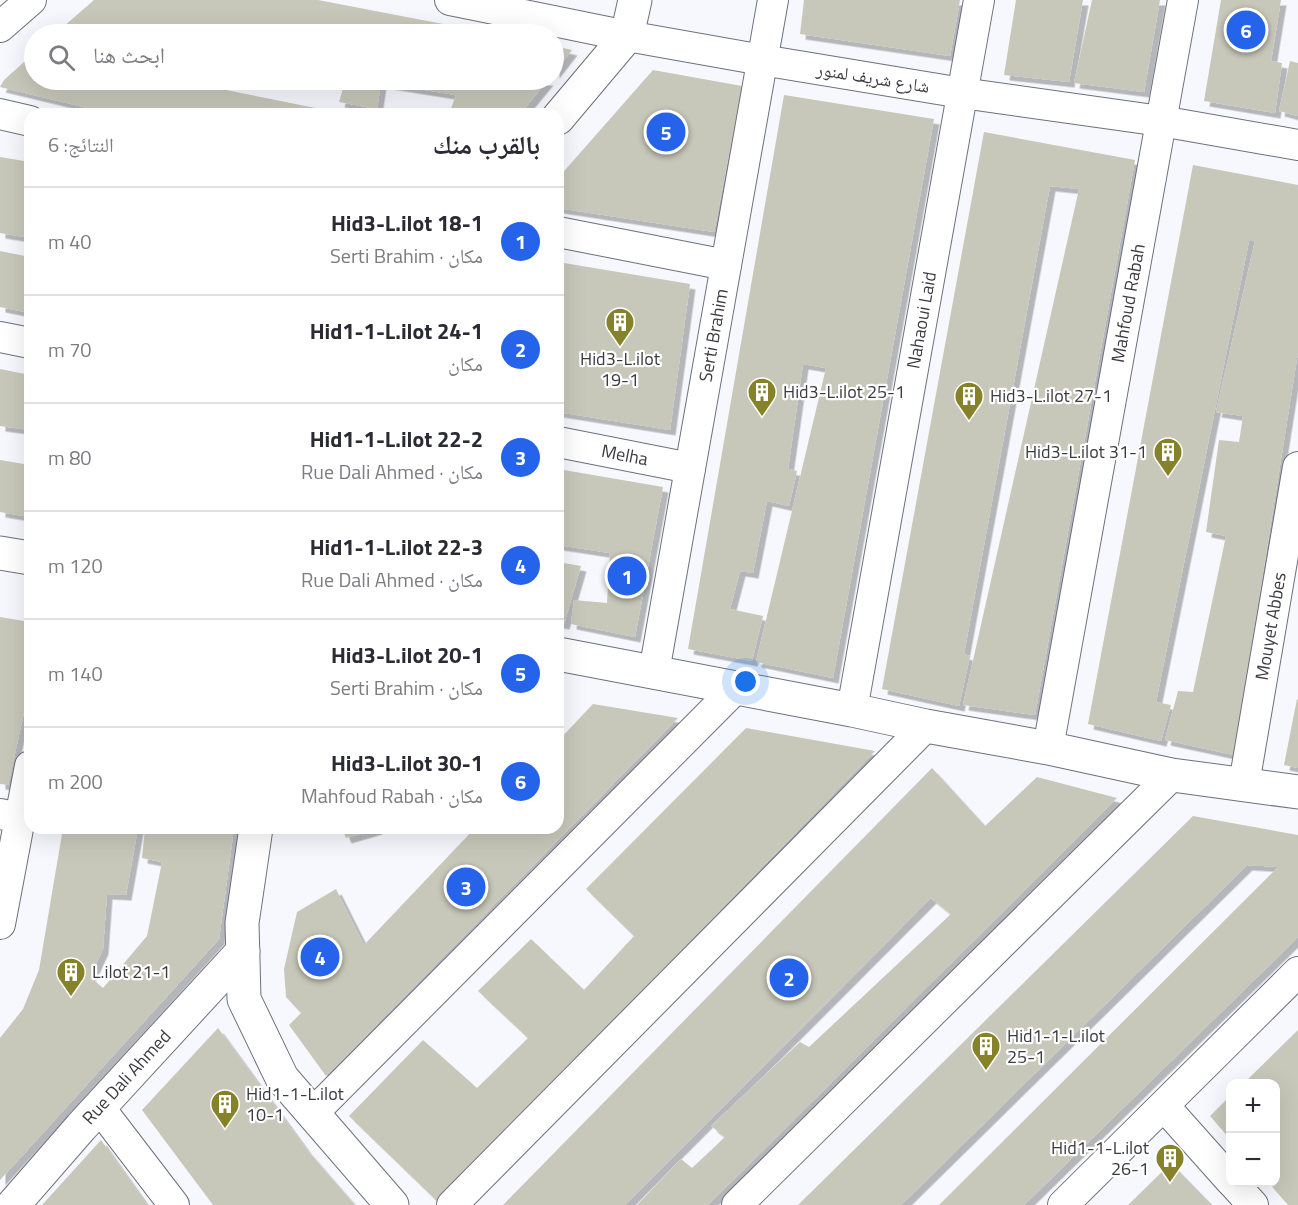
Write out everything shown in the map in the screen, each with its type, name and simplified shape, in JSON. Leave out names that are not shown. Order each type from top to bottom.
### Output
[{"type":"street","points":[[0,27],[32,0]]},
{"type":"street","name":"شارع شريف لمنور","points":[[450,0],[627,36],[762,60],[962,93],[1161,121],[1298,145]]},
{"type":"street","points":[[564,111],[627,36],[634,0]]},
{"type":"street","name":"Serti Brahim","points":[[654,672],[772,0]]},
{"type":"street","name":"Nahaoui Laid","points":[[852,710],[979,0]]},
{"type":"street","name":"Mahfoud Rabah","points":[[1048,748],[1183,0]]},
{"type":"street","points":[[0,114],[24,120]]},
{"type":"street","points":[[564,233],[726,265]]},
{"type":"street","points":[[0,337],[24,342]]},
{"type":"street","name":"Melha","points":[[564,443],[690,468]]},
{"type":"street","name":"Mouyet Abbes","points":[[1244,784],[1298,467]]},
{"type":"street","points":[[0,553],[24,557]]},
{"type":"street","points":[[564,655],[1048,748],[1172,775],[1298,792]]},
{"type":"street","points":[[312,1114],[736,688]]},
{"type":"street","points":[[452,1205],[926,726]]},
{"type":"street","points":[[737,1205],[1172,775]]},
{"type":"street","points":[[0,924],[10,816],[24,781]]},
{"type":"street","points":[[255,834],[242,923],[244,999],[282,1078],[392,1205]]},
{"type":"street","name":"Rue Dali Ahmed","points":[[13,1205],[99,1107],[243,951]]},
{"type":"street","points":[[1063,1205],[1298,972]]},
{"type":"street","points":[[1164,1106],[1226,1175]]},
{"type":"street","points":[[99,1107],[174,1205]]},
{"type":"street","points":[[1236,1187],[1253,1205]]},
{"type":"building","points":[[94,0],[318,0],[443,24],[66,24]]},
{"type":"building","points":[[804,0],[960,0],[950,56],[800,34]]},
{"type":"building","points":[[1016,0],[1083,0],[1069,82],[1004,75]]},
{"type":"building","points":[[1092,0],[1160,0],[1144,92],[1074,83]]},
{"type":"building","points":[[1221,0],[1281,0],[1271,61],[1282,63],[1275,113],[1204,101]]},
{"type":"building","points":[[564,48],[572,50],[564,60]]},
{"type":"building","points":[[1290,61],[1298,63],[1298,116],[1279,111]]},
{"type":"building","points":[[24,62],[24,90],[226,90],[315,108],[88,108],[0,87],[4,80]]},
{"type":"building","points":[[653,70],[742,86],[714,232],[564,209],[564,171]]},
{"type":"building","points":[[343,90],[380,90],[377,108],[339,102]]},
{"type":"building","points":[[425,90],[540,90],[525,108],[451,108],[456,95]]},
{"type":"building","name":"Hid3-L.ilot 25-1","points":[[784,95],[934,119],[833,678],[756,662],[826,368],[803,364],[788,469],[797,471],[789,506],[767,501],[753,573],[740,571],[730,609],[763,616],[752,661],[688,649]]},
{"type":"building","name":"Hid3-L.ilot 27-1","points":[[984,132],[1135,160],[1035,715],[963,705],[1079,189],[1050,186],[964,654],[970,656],[959,706],[882,689]]},
{"type":"building","points":[[0,157],[24,161],[24,237],[0,233]]},
{"type":"building","name":"Hid3-L.ilot 31-1","points":[[1193,165],[1298,185],[1298,352],[1234,755],[1165,740],[1178,691],[1193,692],[1226,536],[1206,532],[1219,440],[1239,442],[1243,416],[1216,412],[1255,241],[1249,241],[1156,702],[1171,705],[1161,741],[1088,724]]},
{"type":"building","points":[[0,251],[24,256],[24,312],[0,307]]},
{"type":"building","name":"Hid3-L.ilot 19-1","points":[[564,263],[690,284],[670,430],[564,413]]},
{"type":"building","points":[[0,369],[24,374],[24,429],[0,426]]},
{"type":"building","points":[[0,460],[24,464],[24,516],[0,512]]},
{"type":"building","points":[[564,470],[663,487],[635,637],[571,624],[574,600],[607,603],[610,553],[564,546]]},
{"type":"building","points":[[564,563],[581,566],[564,624]]},
{"type":"building","points":[[0,617],[24,621],[24,712],[8,785],[0,784]]},
{"type":"building","points":[[1298,700],[1298,768],[1284,765]]},
{"type":"building","points":[[593,704],[678,718],[564,834],[564,735]]},
{"type":"building","points":[[746,728],[875,751],[437,1201],[349,1116],[423,1040],[477,1088],[528,1038],[478,991],[531,939],[584,990],[634,936],[586,889]]},
{"type":"building","points":[[932,768],[985,826],[1037,777],[1117,798],[708,1205],[637,1205],[681,1159],[692,1168],[725,1137],[711,1126],[800,1042],[809,1047],[951,914],[931,898],[625,1205],[503,1205]]},
{"type":"building","name":"Hid1-1-L.ilot 25-1","points":[[1193,816],[1298,835],[1298,937],[1024,1205],[939,1205],[1278,867],[1247,865],[901,1205],[798,1205]]},
{"type":"building","name":"L.ilot 21-1","points":[[62,834],[137,834],[126,895],[107,894],[103,949],[90,977],[103,988],[147,936],[162,862],[142,858],[144,834],[233,834],[219,939],[0,1180],[0,1038],[23,1009],[39,970]]},
{"type":"building","points":[[344,834],[360,834],[346,838]]},
{"type":"building","points":[[469,834],[564,834],[326,1076],[289,1025],[301,1013],[286,997],[284,969],[297,912],[336,889],[364,945]]},
{"type":"building","name":"Hid1-1-L.ilot 10-1","points":[[218,1028],[307,1150],[355,1205],[213,1205],[142,1110]]},
{"type":"building","points":[[1298,1030],[1298,1205],[1288,1205],[1272,1187],[1280,1187],[1280,1079],[1248,1079]]},
{"type":"building","points":[[1226,1100],[1226,1134],[1210,1116]]},
{"type":"building","points":[[101,1140],[147,1205],[42,1205]]},
{"type":"building","name":"Hid1-1-L.ilot 26-1","points":[[1171,1163],[1212,1205],[1128,1205]]},
{"type":"place","name":"Hid3-L.ilot 30-1","points":[[1246,30]]},
{"type":"place","name":"Hid3-L.ilot 20-1","points":[[666,132]]},
{"type":"place","name":"Hid3-L.ilot 19-1","points":[[620,348]]},
{"type":"place","name":"Hid3-L.ilot 25-1","points":[[762,418]]},
{"type":"place","name":"Hid3-L.ilot 27-1","points":[[969,422]]},
{"type":"place","name":"Hid3-L.ilot 31-1","points":[[1168,478]]},
{"type":"place","name":"Hid3-L.ilot 18-1","points":[[627,576]]},
{"type":"place","name":"Hid1-1-L.ilot 22-2","points":[[466,887]]},
{"type":"place","name":"Hid1-1-L.ilot 22-3","points":[[320,957]]},
{"type":"place","name":"Hid1-1-L.ilot 24-1","points":[[789,978]]},
{"type":"place","name":"L.ilot 21-1","points":[[71,998]]},
{"type":"place","name":"Hid1-1-L.ilot 25-1","points":[[986,1072]]},
{"type":"place","name":"Hid1-1-L.ilot 10-1","points":[[225,1130]]},
{"type":"place","name":"Hid1-1-L.ilot 26-1","points":[[1170,1184]]}]
